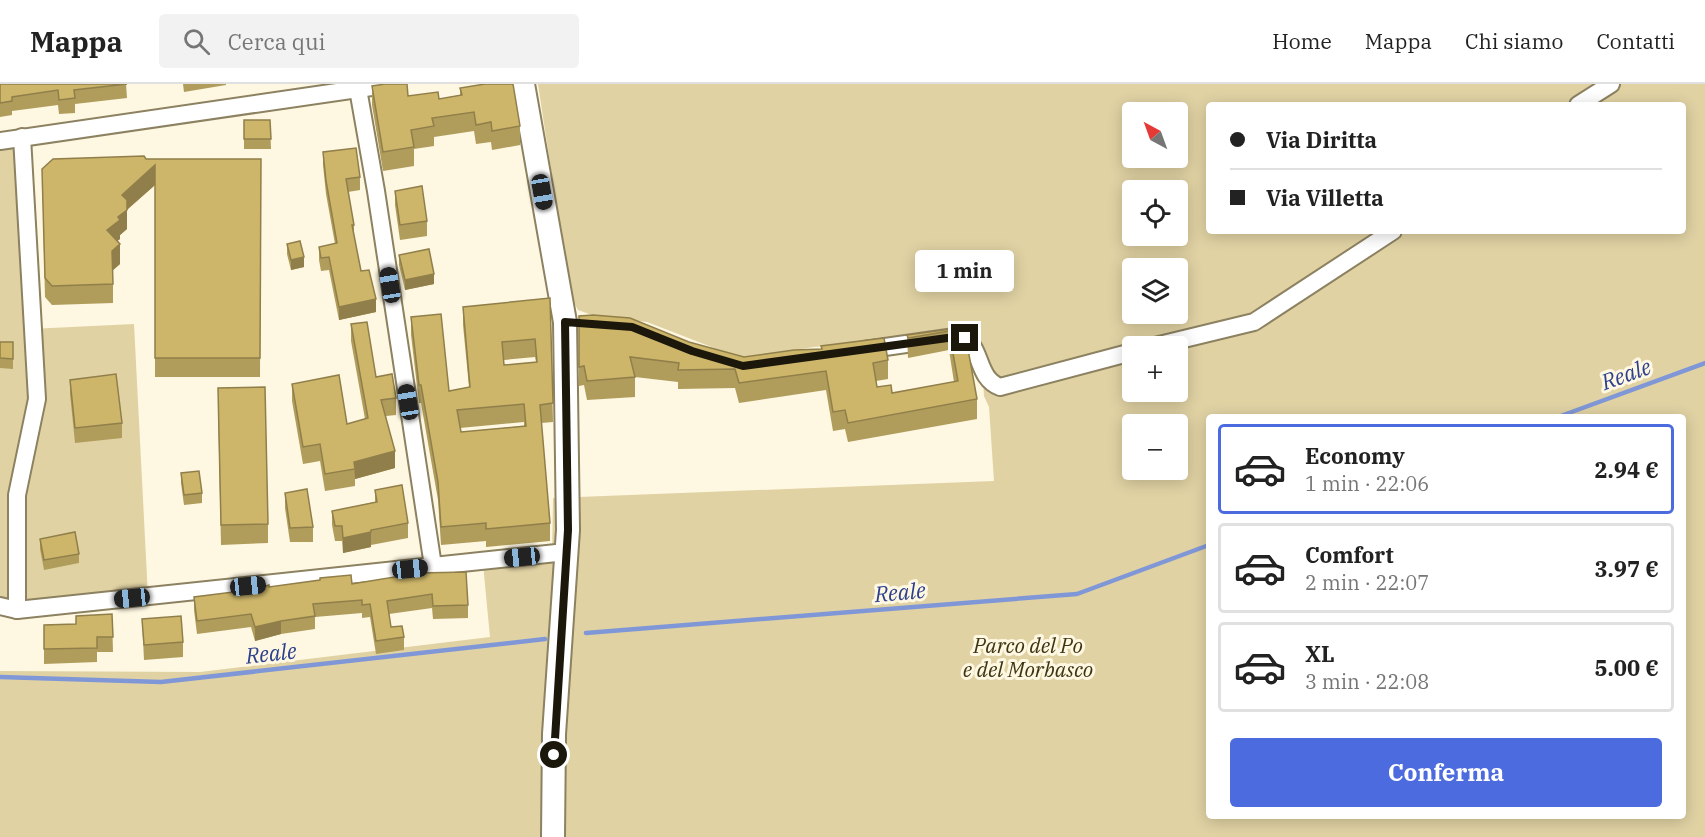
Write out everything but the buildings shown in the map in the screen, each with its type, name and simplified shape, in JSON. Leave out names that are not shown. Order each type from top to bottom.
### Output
[{"type":"street","points":[[0,141],[392,84]]},
{"type":"street","points":[[523,84],[570,323],[568,530],[555,734],[553,837]]},
{"type":"street","points":[[1583,102],[1611,84]]},
{"type":"street","points":[[358,89],[376,191],[433,566]]},
{"type":"street","points":[[17,610],[17,495],[37,399],[22,137]]},
{"type":"street","points":[[1188,338],[1254,322],[1389,234]]},
{"type":"street","points":[[847,352],[962,336],[972,343],[985,376],[992,384],[1000,387],[1122,355]]},
{"type":"street","points":[[0,606],[17,610],[566,552]]},
{"type":"green space","name":"Parco del Po e del Morbasco","points":[[538,84],[1705,84],[1705,837],[0,837],[0,671],[200,672],[490,637],[483,564],[552,557],[553,498],[994,481],[989,407],[984,396],[981,344],[966,332],[814,347],[740,358],[647,322],[592,315],[578,310],[570,295]]},
{"type":"green space","points":[[29,141],[30,329],[134,324],[148,597],[0,607],[0,144]]},
{"type":"waterway","name":"Reale","points":[[1566,414],[1705,363]]},
{"type":"waterway","name":"Reale","points":[[586,633],[1077,594],[1206,546]]},
{"type":"waterway","name":"Reale","points":[[0,677],[161,682],[545,639]]},
{"type":"route","points":[[554,755],[568,530],[565,322],[632,327],[692,351],[743,366],[962,336],[965,338]]}]
